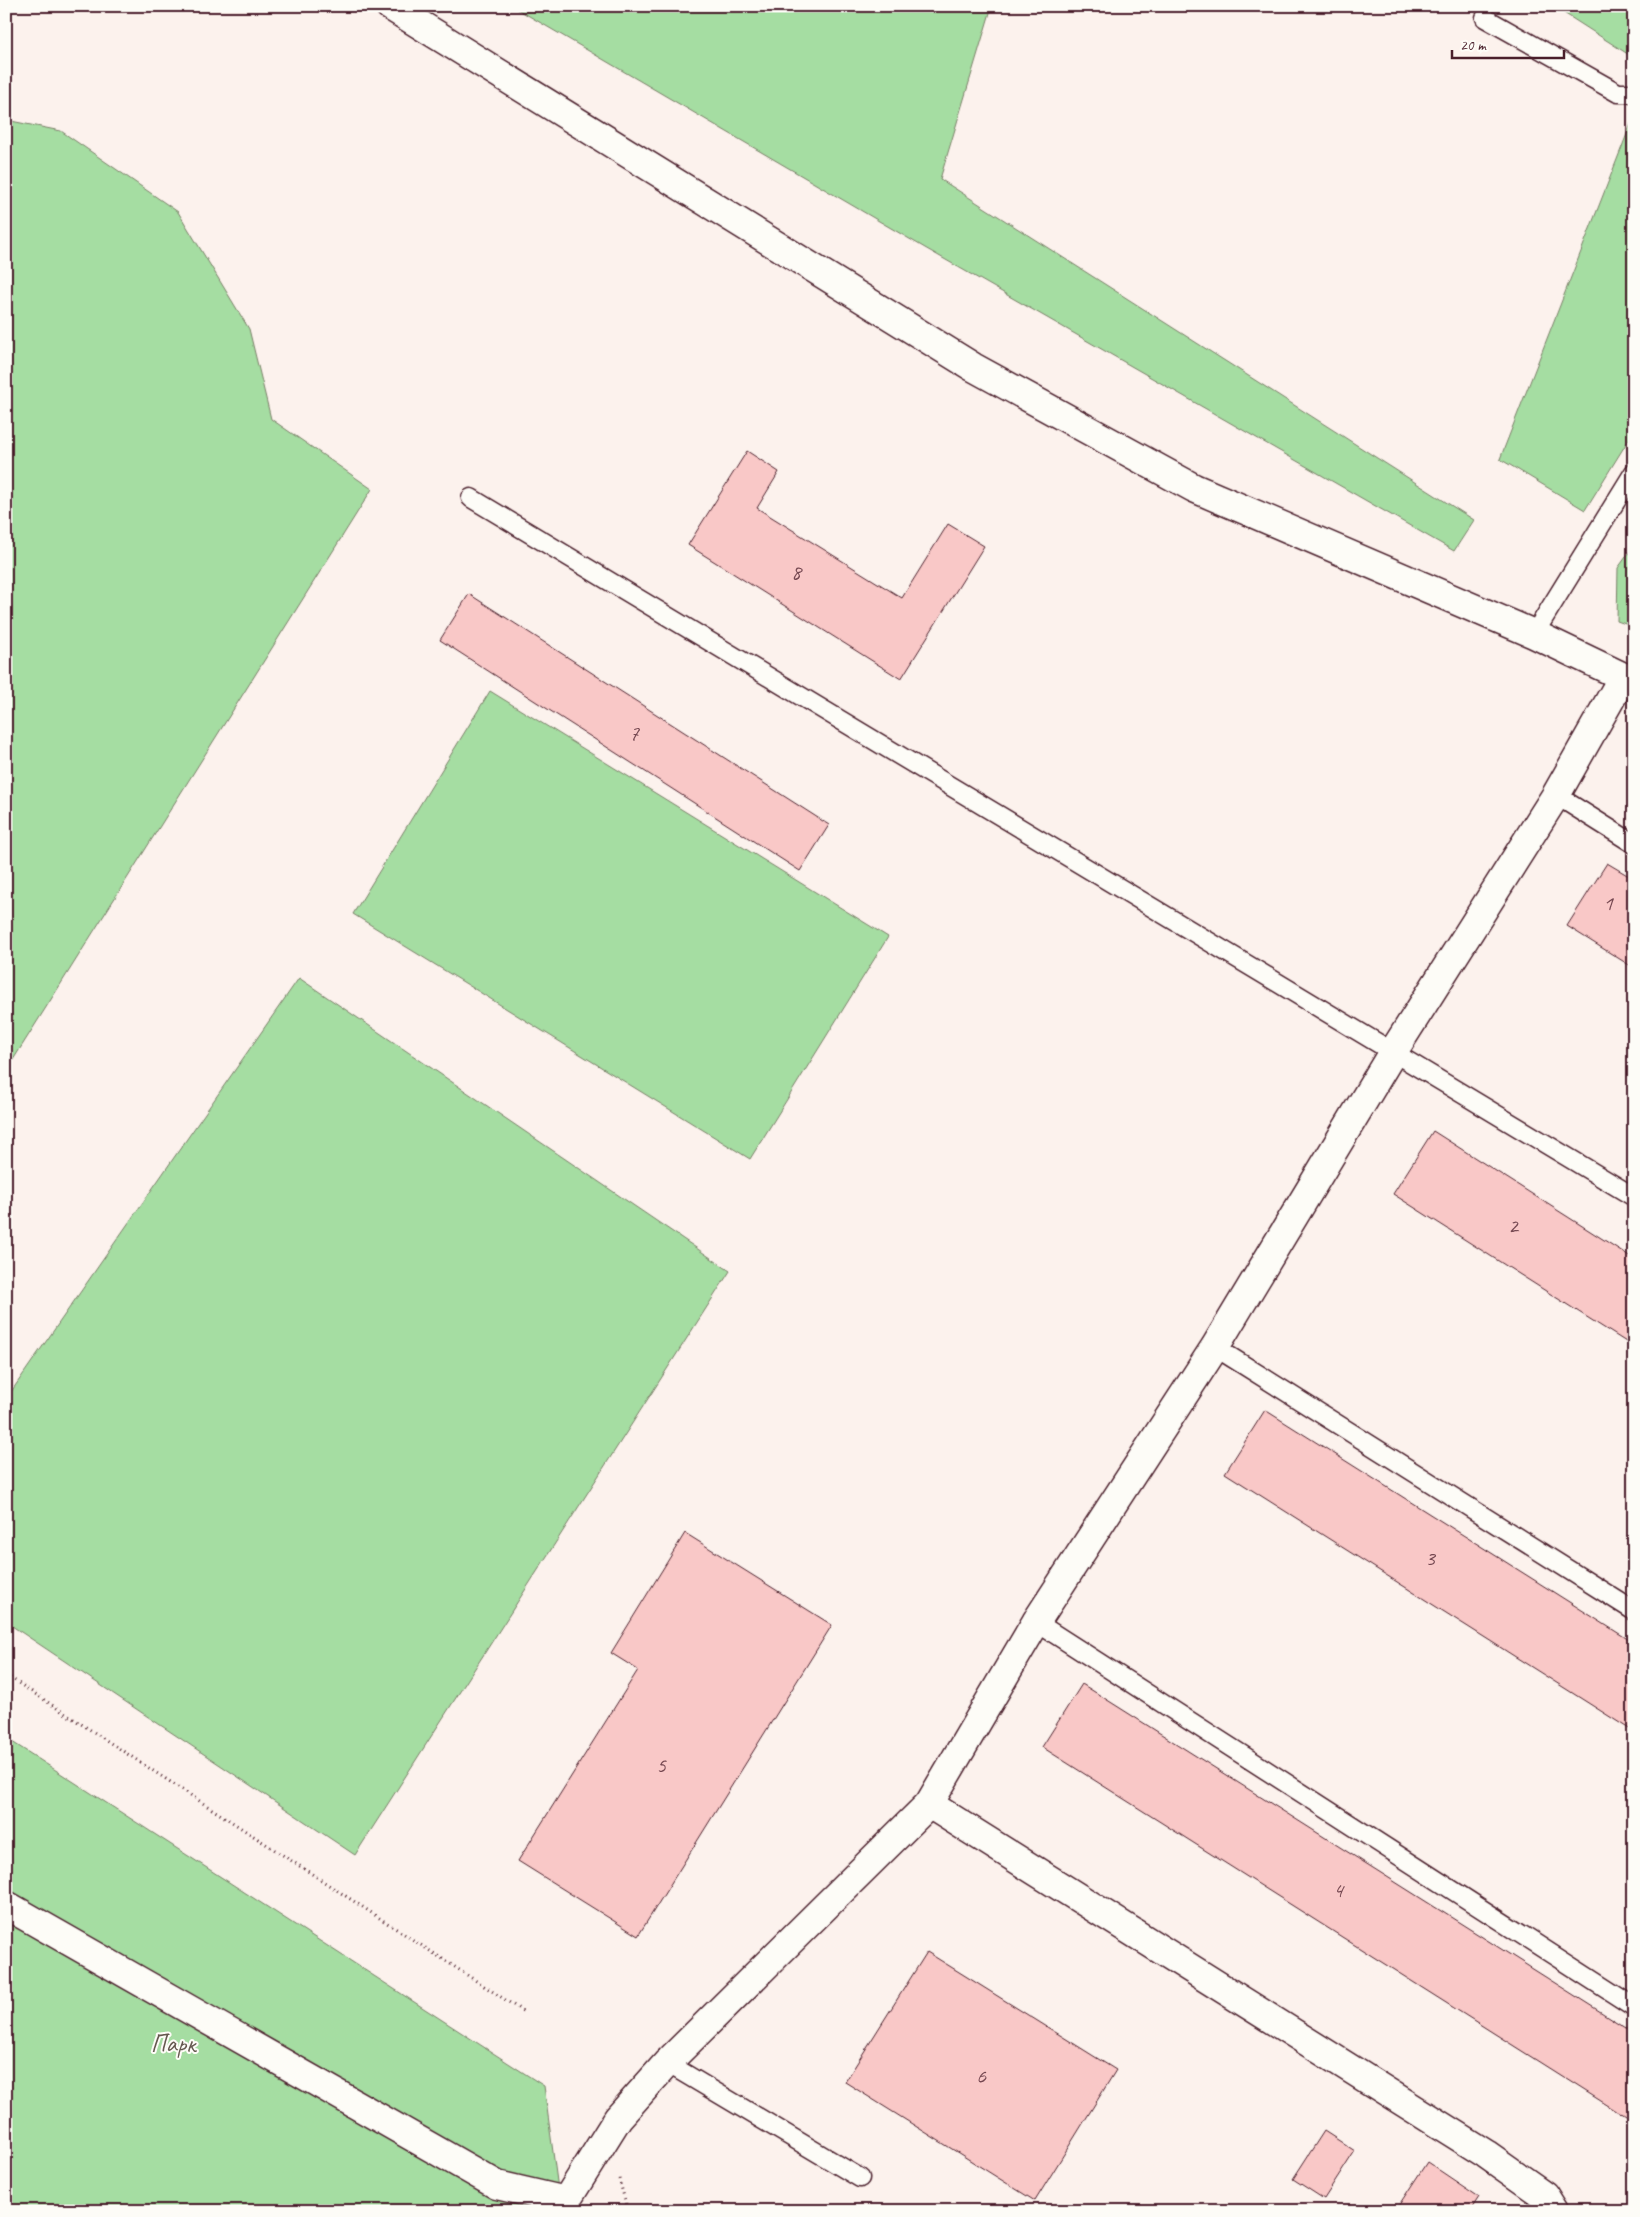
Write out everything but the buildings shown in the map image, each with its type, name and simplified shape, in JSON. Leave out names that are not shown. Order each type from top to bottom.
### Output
[{"type":"street","points":[[6,1904],[497,2185],[566,2201],[618,2118],[667,2063],[929,1804],[1036,1622],[1215,1347],[1393,1052],[1629,680],[1534,634],[1194,488],[973,368],[390,6]]},
{"type":"street","points":[[929,1804],[1486,2154],[1544,2195],[1554,2211]]},
{"type":"lane","points":[[1485,18],[1618,94],[1634,93]]},
{"type":"lane","points":[[1534,634],[1634,472]]},
{"type":"lane","points":[[471,498],[1634,1198]]},
{"type":"lane","points":[[1556,795],[1634,844]]},
{"type":"lane","points":[[1215,1347],[1634,1611]]},
{"type":"lane","points":[[1036,1622],[1634,2007]]},
{"type":"lane","points":[[667,2063],[860,2178]]},
{"type":"path","points":[[6,1675],[524,2012]]},
{"type":"path","points":[[619,2178],[628,2211]]},
{"type":"green space","points":[[512,6],[992,6],[940,179],[1474,520],[1454,551],[925,248]]},
{"type":"green space","points":[[1553,6],[1634,6],[1634,58]]},
{"type":"green space","points":[[1634,116],[1634,431],[1585,510],[1500,459]]},
{"type":"green space","points":[[6,120],[61,131],[178,212],[249,329],[271,419],[372,489],[6,1071]]},
{"type":"green space","points":[[1634,546],[1634,627],[1617,621],[1618,568]]},
{"type":"green space","points":[[490,691],[888,937],[750,1159],[353,914]]},
{"type":"green space","points":[[299,978],[730,1271],[355,1855],[6,1622],[6,1399]]},
{"type":"green space","name":"Парк","points":[[6,1738],[544,2086],[561,2211],[6,2211]]}]
